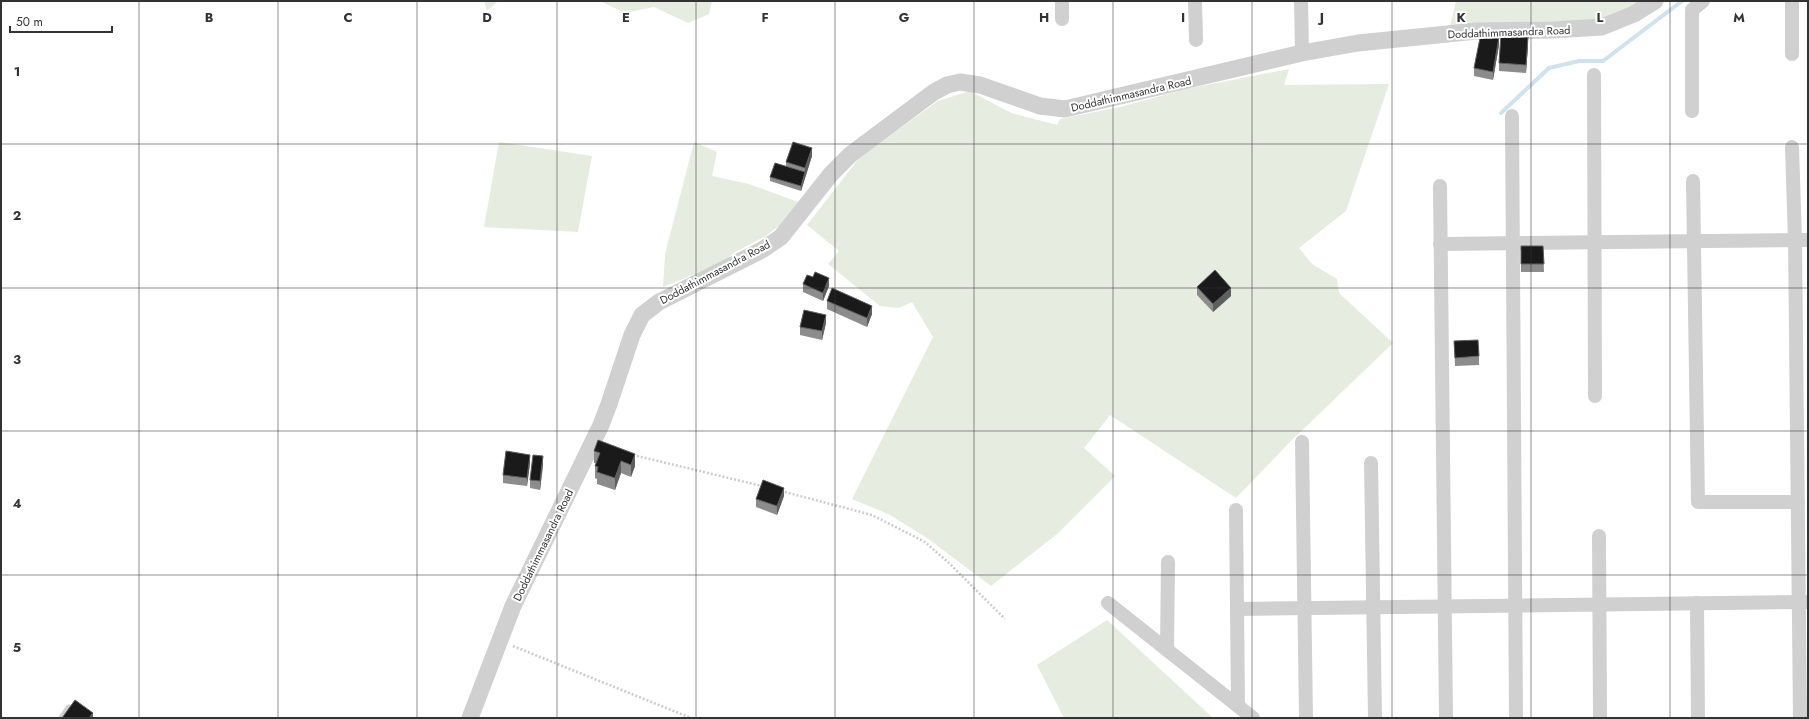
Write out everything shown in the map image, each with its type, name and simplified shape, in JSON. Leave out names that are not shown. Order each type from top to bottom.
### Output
[{"type":"street","points":[[1062,1],[1062,19]]},
{"type":"street","points":[[1195,1],[1196,40]]},
{"type":"street","points":[[1301,1],[1302,53]]},
{"type":"street","name":"Doddathimmasandra Road","points":[[470,718],[499,640],[535,558],[598,432],[632,335],[642,315],[659,302],[762,250],[780,237],[831,174],[852,154],[934,92],[947,85],[960,82],[980,85],[1040,106],[1065,109],[1302,53],[1358,44],[1477,31],[1553,30],[1602,27],[1634,14],[1655,1]]},
{"type":"street","points":[[1692,111],[1692,10],[1703,1]]},
{"type":"street","points":[[1792,1],[1792,54]]},
{"type":"street","points":[[1594,75],[1595,396]]},
{"type":"street","points":[[1512,116],[1511,243],[1516,718]]},
{"type":"street","points":[[1792,147],[1801,240],[1798,502],[1803,602],[1800,718]]},
{"type":"street","points":[[1693,181],[1698,502],[1798,502]]},
{"type":"street","points":[[1440,186],[1446,718]]},
{"type":"street","points":[[1440,244],[1801,240]]},
{"type":"street","points":[[1302,442],[1306,718]]},
{"type":"street","points":[[1371,463],[1375,718]]},
{"type":"street","points":[[1236,510],[1238,706]]},
{"type":"street","points":[[1599,536],[1600,718]]},
{"type":"street","points":[[1167,650],[1168,562]]},
{"type":"street","points":[[1237,609],[1803,602]]},
{"type":"street","points":[[1108,603],[1253,718]]},
{"type":"street","points":[[1697,603],[1698,718]]},
{"type":"lane","points":[[62,718],[69,708]]},
{"type":"path","points":[[630,454],[769,488]]},
{"type":"path","points":[[776,490],[872,515],[925,542],[950,564],[1005,619]]},
{"type":"path","points":[[499,640],[691,718]]},
{"type":"shaded area","points":[[484,1],[498,1],[487,11]]},
{"type":"shaded area","points":[[600,1],[712,1],[709,14],[688,23],[654,7],[625,13]]},
{"type":"shaded area","points":[[1456,1],[1647,1],[1597,22],[1450,27]]},
{"type":"shaded area","points":[[1289,69],[1284,85],[1389,84],[1346,211],[1299,248],[1312,264],[1337,279],[1339,293],[1393,343],[1291,441],[1236,498],[1110,415],[1084,448],[1115,476],[1057,534],[991,586],[927,538],[890,515],[852,499],[933,337],[912,302],[899,308],[880,306],[828,264],[839,251],[807,225],[860,157],[938,101],[970,91],[1011,113],[1057,125],[1060,119],[1120,107],[1186,89]]},
{"type":"shaded area","points":[[499,142],[592,156],[578,232],[484,227]]},
{"type":"shaded area","points":[[694,142],[717,152],[712,176],[749,184],[798,202],[780,225],[766,236],[735,252],[720,264],[663,287],[665,254]]},
{"type":"shaded area","points":[[1107,620],[1213,718],[1064,718],[1037,665]]},
{"type":"building","points":[[1481,33],[1499,37],[1493,72],[1474,68]]},
{"type":"building","points":[[1501,34],[1528,37],[1526,65],[1499,63]]},
{"type":"building","points":[[793,142],[812,148],[805,168],[786,162]]},
{"type":"building","points":[[775,163],[805,172],[801,186],[770,177]]},
{"type":"building","points":[[1521,246],[1543,246],[1544,264],[1521,264]]},
{"type":"building","points":[[1215,270],[1231,288],[1213,304],[1197,287]]},
{"type":"building","points":[[815,272],[829,278],[823,293],[803,284],[807,275],[813,277]]},
{"type":"building","points":[[832,288],[872,306],[867,318],[827,301]]},
{"type":"building","points":[[804,310],[826,315],[822,331],[800,327]]},
{"type":"building","points":[[1478,340],[1479,356],[1455,358],[1454,341]]},
{"type":"building","points":[[598,440],[635,454],[631,465],[621,461],[615,478],[597,472],[598,467],[595,466],[600,453],[594,451]]},
{"type":"building","points":[[506,451],[530,455],[527,478],[503,475]]},
{"type":"building","points":[[533,455],[543,456],[540,481],[530,480]]},
{"type":"building","points":[[763,480],[784,488],[777,506],[756,499]]},
{"type":"building","points":[[75,700],[93,713],[89,718],[62,718]]},
{"type":"waterway","points":[[1501,113],[1549,68],[1579,61],[1603,61],[1682,1]]}]
